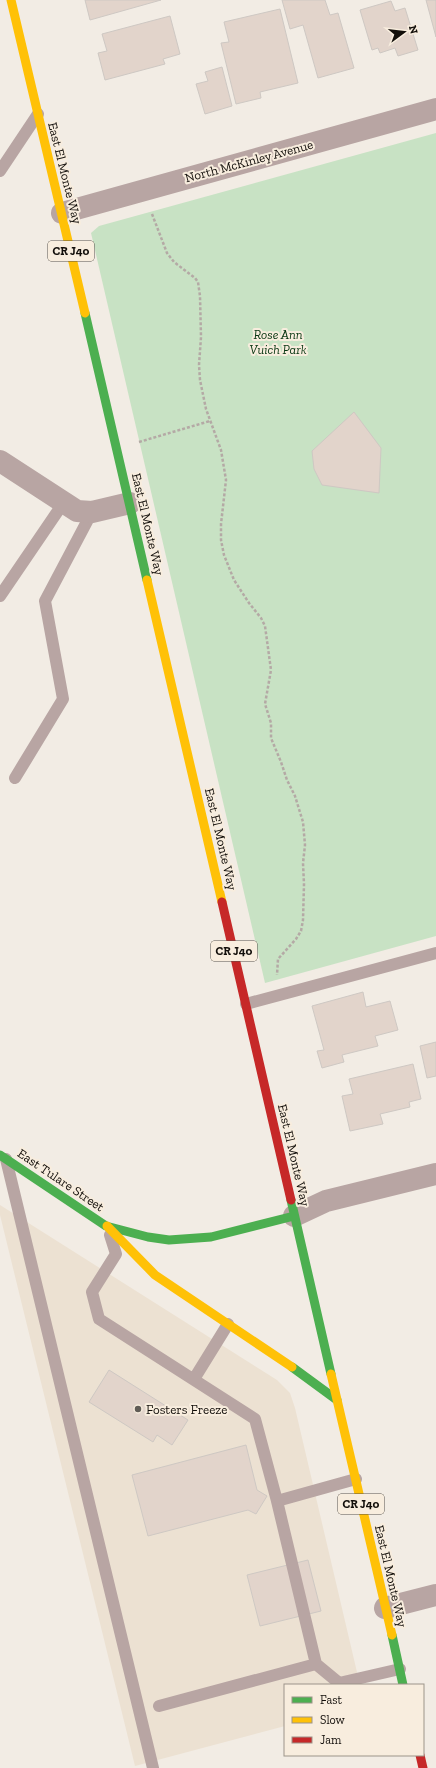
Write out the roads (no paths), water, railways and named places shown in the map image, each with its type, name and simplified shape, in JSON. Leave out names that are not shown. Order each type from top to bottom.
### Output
[{"type":"main road","name":"East El Monte Way","points":[[11,0],[130,502],[403,1684]]},
{"type":"main road","name":"East Tulare Street","points":[[3,1157],[107,1226]]},
{"type":"main road","points":[[107,1226],[147,1238],[198,1240],[215,1237],[294,1216]]},
{"type":"main road","points":[[107,1226],[155,1275],[337,1400]]},
{"type":"main road","points":[[420,1756],[423,1768]]},
{"type":"street","name":"North McKinley Avenue","points":[[62,212],[436,109]]},
{"type":"street","points":[[0,461],[77,511],[92,512],[130,502]]},
{"type":"street","points":[[294,1216],[326,1201],[436,1174]]},
{"type":"street","points":[[385,1608],[436,1595]]},
{"type":"lane","points":[[0,171],[38,114]]},
{"type":"lane","points":[[0,596],[64,502]]},
{"type":"lane","points":[[15,778],[63,699],[45,601],[92,512]]},
{"type":"lane","points":[[246,1004],[436,953]]},
{"type":"lane","points":[[3,1157],[153,1768]]},
{"type":"lane","points":[[107,1226],[116,1254],[92,1292],[99,1319],[255,1419],[277,1501],[316,1664],[339,1683],[400,1669]]},
{"type":"lane","points":[[194,1380],[228,1324]]},
{"type":"lane","points":[[277,1501],[356,1479]]},
{"type":"lane","points":[[158,1706],[316,1664]]},
{"type":"place","name":"Fosters Freeze","points":[[138,1409]]},
{"type":"park label","name":"Rose Ann Vuich Park","points":[[278,342]]}]
